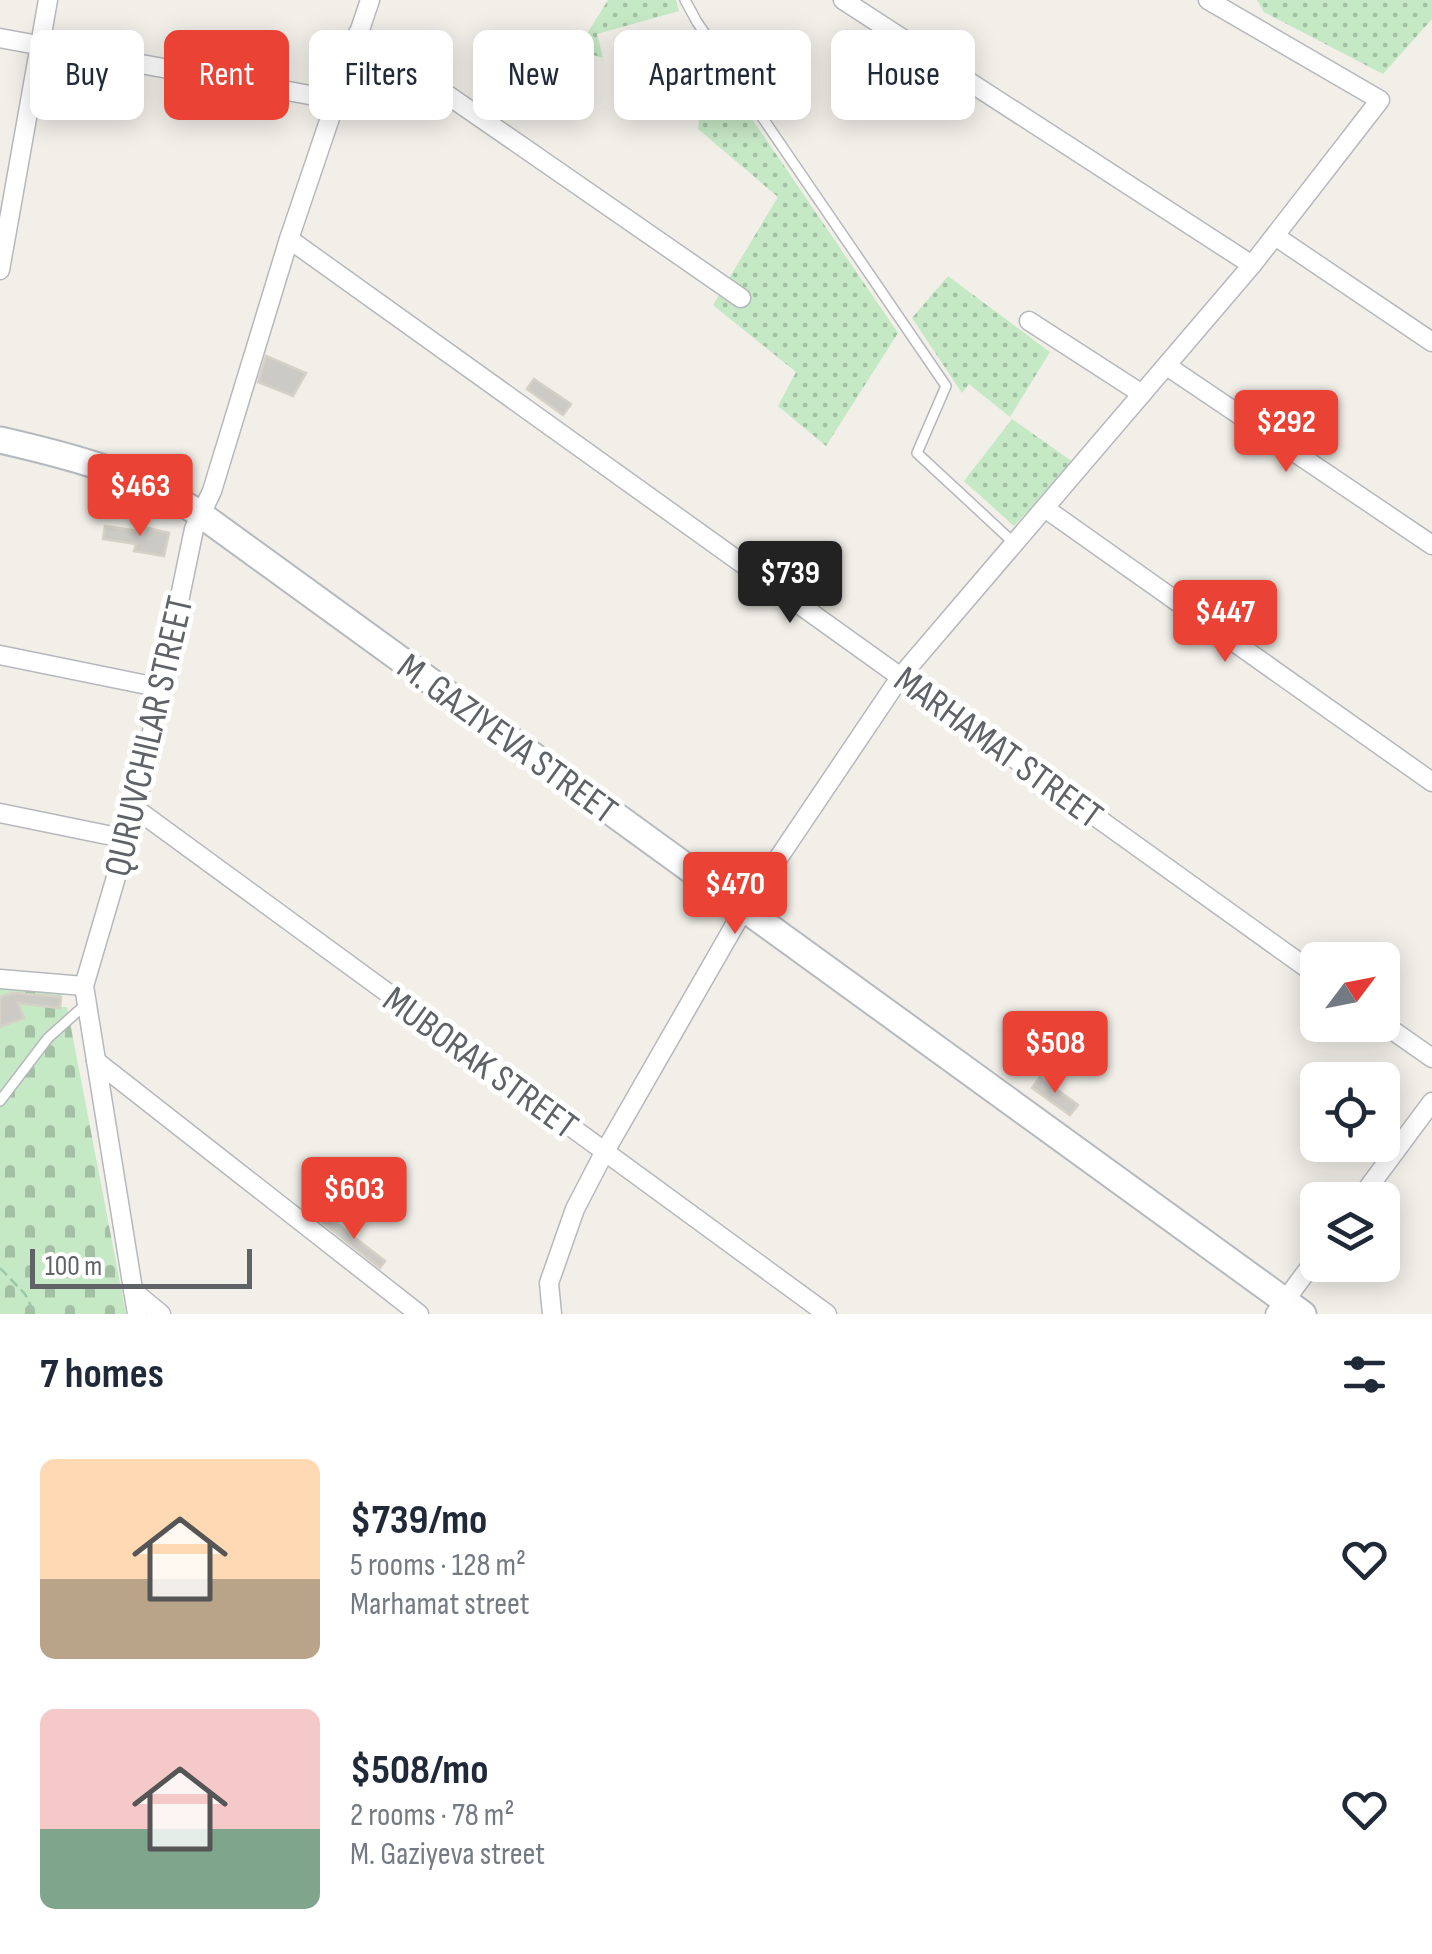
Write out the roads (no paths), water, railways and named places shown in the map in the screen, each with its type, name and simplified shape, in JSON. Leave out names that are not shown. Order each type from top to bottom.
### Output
[{"type":"street","points":[[42,30],[48,0]]},
{"type":"street","name":"QURUVCHILAR STREET","points":[[359,30],[370,0]]},
{"type":"street","points":[[843,0],[1252,265]]},
{"type":"street","points":[[552,1314],[549,1283],[575,1210],[604,1153],[744,910],[901,676],[1252,265],[1380,100],[1238,7],[1208,0]]},
{"type":"street","points":[[0,38],[30,44]]},
{"type":"street","points":[[144,65],[309,95]]},
{"type":"street","points":[[0,270],[6,206],[30,90]]},
{"type":"street","points":[[453,99],[741,298]]},
{"type":"street","name":"QURUVCHILAR STREET","points":[[137,1314],[85,995],[136,809],[200,514],[212,491],[329,120]]},
{"type":"street","points":[[1275,236],[1432,342]]},
{"type":"street","name":"MARHAMAT STREET","points":[[289,239],[1300,963]]},
{"type":"street","points":[[1029,320],[1142,394]]},
{"type":"street","points":[[1166,366],[1432,545]]},
{"type":"street","name":"M. GAZIYEVA STREET","points":[[0,440],[116,472],[174,497],[200,514],[1287,1310]]},
{"type":"street","points":[[1046,508],[1432,782]]},
{"type":"street","points":[[0,655],[162,688]]},
{"type":"street","name":"MUBORAK STREET","points":[[136,809],[827,1314]]},
{"type":"street","points":[[0,813],[127,839]]},
{"type":"street","points":[[0,979],[85,995]]},
{"type":"street","points":[[1400,1036],[1432,1058]]},
{"type":"street","points":[[96,1061],[419,1314]]},
{"type":"street","points":[[1372,1182],[1432,1102]]},
{"type":"street","points":[[1287,1310],[1303,1282]]},
{"type":"street","points":[[133,1291],[160,1314]]},
{"type":"lane","points":[[685,0],[946,386],[917,452],[1014,543]]},
{"type":"lane","points":[[0,1101],[85,995]]}]
